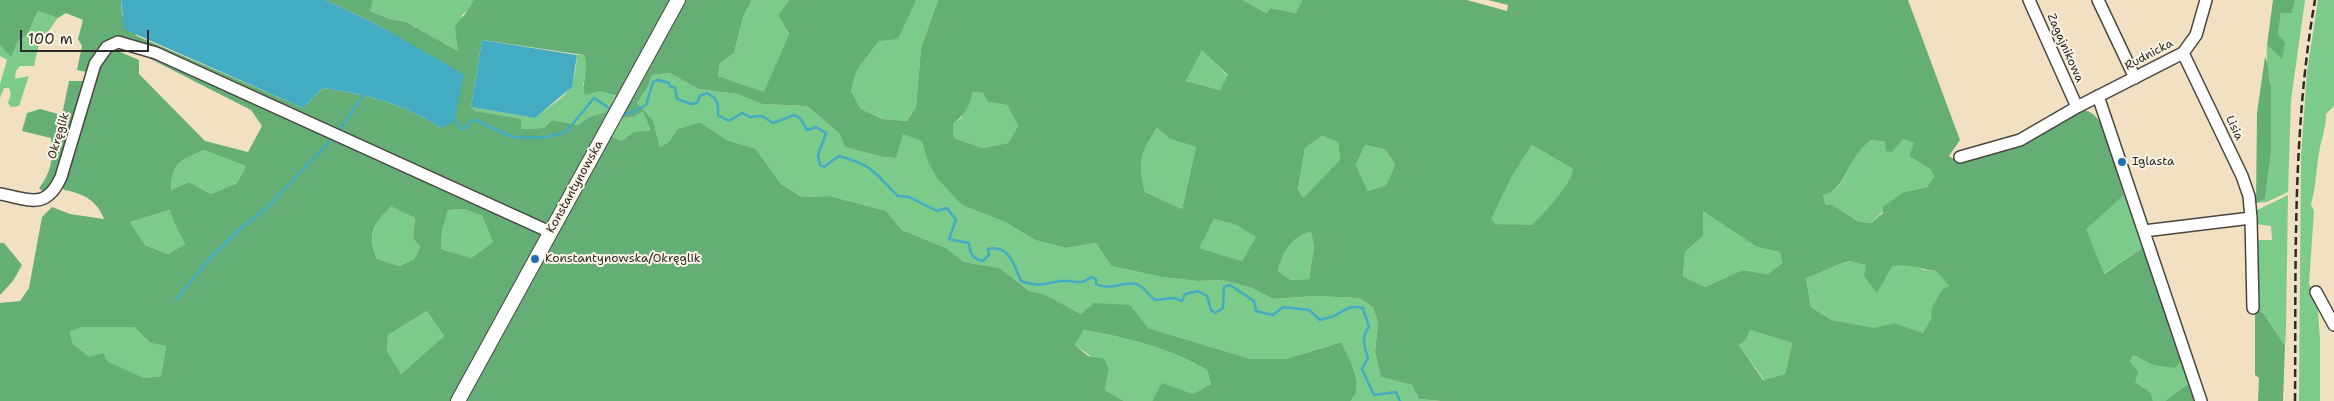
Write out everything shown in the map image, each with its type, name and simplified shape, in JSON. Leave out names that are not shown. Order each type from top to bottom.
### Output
[{"type":"main road","name":"Konstantynowska","points":[[458,401],[678,0]]},
{"type":"street","name":"Zagajnikowa","points":[[2029,0],[2077,107]]},
{"type":"street","points":[[2098,0],[2135,78]]},
{"type":"street","name":"Rudnicka","points":[[1960,157],[2020,140],[2077,107],[2183,53],[2196,35],[2203,3]]},
{"type":"street","name":"Okręglik","points":[[0,194],[33,201],[46,197],[53,191],[61,177],[96,64],[107,47],[118,42],[156,53],[550,232]]},
{"type":"street","name":"Lisia","points":[[2183,53],[2242,176],[2249,196],[2253,308]]},
{"type":"street","points":[[2098,96],[2201,401]]},
{"type":"street","points":[[2144,231],[2251,218]]},
{"type":"street","points":[[2316,292],[2334,325]]},
{"type":"green space","points":[[0,0],[121,0],[122,15],[137,36],[303,108],[323,88],[354,93],[399,106],[441,128],[452,68],[374,23],[325,0],[373,0],[370,11],[390,19],[406,22],[458,51],[455,27],[473,0],[752,0],[743,17],[734,53],[720,63],[718,76],[764,92],[789,34],[778,15],[789,0],[916,0],[898,39],[879,41],[857,70],[851,91],[861,109],[883,119],[907,121],[916,107],[921,48],[938,0],[1243,0],[1266,13],[1271,8],[1296,13],[1302,0],[1467,0],[1507,11],[1508,5],[1488,0],[1908,0],[1960,140],[1949,156],[1961,163],[1975,155],[2082,110],[2091,113],[2099,121],[2111,145],[2124,195],[2086,229],[2104,274],[2145,246],[2182,360],[2175,368],[2153,365],[2133,355],[2130,362],[2138,372],[2135,382],[2151,393],[2153,401],[1441,401],[1419,399],[1412,385],[1381,377],[1375,352],[1378,323],[1373,307],[1359,298],[1314,296],[1273,299],[1252,288],[1222,280],[1197,281],[1162,277],[1111,266],[1096,243],[1065,248],[1035,240],[1005,222],[962,205],[938,179],[928,162],[922,141],[903,134],[896,158],[883,157],[845,147],[839,133],[807,106],[762,104],[737,94],[699,89],[669,73],[652,75],[649,85],[637,103],[653,120],[660,147],[669,142],[677,129],[700,122],[727,140],[756,149],[781,184],[802,197],[830,196],[886,211],[902,230],[946,248],[964,262],[1000,268],[1029,291],[1044,294],[1081,314],[1094,303],[1130,305],[1148,328],[1251,359],[1286,359],[1341,342],[1354,371],[1356,379],[1355,394],[1351,401],[1152,401],[1162,383],[1193,394],[1211,384],[1207,370],[1178,355],[1147,344],[1083,330],[1075,345],[1088,356],[1104,359],[1109,369],[1105,390],[1124,401],[0,401],[0,303],[20,301],[29,288],[42,217],[52,207],[70,214],[104,219],[101,212],[88,198],[64,190],[62,186],[96,74],[77,70],[82,46],[78,39],[83,20],[66,13],[58,18],[38,11],[27,35],[18,41],[11,57],[0,45]],"holes":[[[482,40],[584,55],[586,60],[585,95],[599,91],[616,95],[606,112],[589,117],[578,125],[552,120],[544,128],[521,129],[521,119],[475,111],[471,107]],[[129,48],[251,110],[262,126],[248,152],[205,141],[139,74],[139,60],[113,49]],[[1202,50],[1228,75],[1220,90],[1186,81]],[[972,92],[983,93],[988,102],[1007,105],[1018,126],[1008,143],[982,148],[954,138],[953,124],[968,106]],[[643,111],[651,130],[634,132],[621,141],[611,136],[621,118],[634,117]],[[1157,128],[1170,139],[1196,147],[1182,209],[1145,192],[1141,172],[1143,152]],[[1322,136],[1338,142],[1340,160],[1303,198],[1298,190],[1305,148]],[[1903,139],[1914,143],[1909,156],[1930,169],[1934,177],[1927,187],[1904,192],[1883,207],[1883,213],[1871,223],[1857,221],[1833,205],[1826,205],[1823,196],[1837,187],[1860,150],[1872,140],[1885,142],[1886,151],[1892,152]],[[1365,145],[1386,150],[1395,165],[1386,185],[1368,191],[1356,165]],[[1532,145],[1573,169],[1562,190],[1532,225],[1496,224],[1491,219],[1512,176]],[[204,150],[246,166],[237,183],[211,194],[189,182],[171,190],[173,173],[183,160]],[[391,206],[415,218],[413,238],[420,247],[414,259],[400,266],[377,259],[372,243],[374,230]],[[464,209],[482,216],[493,242],[471,258],[441,249],[442,231],[448,210]],[[170,210],[185,244],[168,254],[145,245],[130,222]],[[1703,211],[1757,247],[1780,252],[1782,263],[1768,274],[1742,270],[1705,287],[1683,276],[1685,252],[1703,236]],[[1214,219],[1236,225],[1256,237],[1242,261],[1199,248]],[[1311,232],[1314,247],[1309,279],[1291,280],[1278,271],[1282,257],[1293,241]],[[1850,261],[1866,265],[1864,276],[1877,293],[1892,266],[1899,265],[1936,271],[1949,286],[1942,289],[1932,307],[1931,319],[1923,333],[1895,323],[1873,328],[1832,320],[1811,307],[1806,278]],[[427,311],[444,336],[401,374],[387,351],[388,335]],[[82,327],[134,327],[150,343],[166,346],[161,376],[144,378],[108,362],[103,353],[90,357],[73,344],[70,332]],[[1750,330],[1792,343],[1785,374],[1763,380],[1739,345],[1746,340]]]},
{"type":"green space","points":[[373,0],[473,0],[471,8],[462,15],[458,51],[406,22],[390,19],[370,11]]},
{"type":"green space","points":[[752,0],[789,0],[778,15],[789,34],[765,93],[718,76],[720,63],[734,53],[743,17]]},
{"type":"green space","points":[[916,0],[938,0],[921,48],[916,107],[907,121],[884,119],[861,109],[851,91],[857,70],[879,41]]},
{"type":"green space","points":[[1243,0],[1302,0],[1296,13],[1271,8],[1266,13]]},
{"type":"green space","points":[[2273,0],[2295,0],[2292,13],[2281,13],[2278,34],[2285,43],[2282,59],[2267,45]]},
{"type":"green space","points":[[2295,0],[2305,0],[2291,100],[2288,192],[2267,202],[2256,203],[2265,199],[2271,153],[2271,85],[2267,45],[2281,58],[2278,34],[2281,13],[2292,13]]},
{"type":"green space","points":[[2318,0],[2334,0],[2334,106],[2326,114],[2311,204],[2314,211],[2309,283],[2318,311],[2320,401],[2299,401],[2301,156],[2307,72]]},
{"type":"green space","points":[[38,11],[58,18],[39,44],[34,66],[20,66],[16,71],[15,79],[29,76],[19,106],[11,107],[8,103],[11,94],[9,88],[4,88],[0,98],[0,84],[7,60],[0,56],[0,45],[11,56],[18,41],[27,35]]},
{"type":"green space","points":[[1202,49],[1228,76],[1220,90],[1186,81]]},
{"type":"green space","points":[[577,55],[584,55],[588,64],[583,85],[616,94],[606,112],[589,117],[578,125],[552,120],[544,128],[521,129],[521,120],[475,111],[471,107],[535,118],[561,98],[570,87],[576,68]]},
{"type":"green space","points":[[2265,57],[2271,85],[2271,153],[2265,199],[2256,203],[2257,113]]},
{"type":"green space","points":[[669,73],[699,89],[737,94],[762,104],[807,106],[839,133],[845,147],[883,157],[895,158],[903,133],[923,141],[928,162],[962,205],[1005,222],[1035,240],[1065,248],[1096,243],[1111,266],[1162,277],[1197,281],[1222,280],[1252,288],[1273,299],[1314,296],[1359,298],[1373,307],[1378,323],[1375,352],[1381,377],[1412,385],[1419,399],[1441,401],[1351,401],[1354,397],[1340,342],[1286,359],[1251,359],[1148,328],[1081,314],[1044,294],[1029,291],[1000,268],[964,262],[946,248],[902,230],[886,211],[830,196],[802,197],[781,184],[756,149],[727,140],[700,122],[677,129],[669,142],[660,147],[653,120],[637,103],[649,85],[652,75]]},
{"type":"green space","points":[[69,81],[86,81],[63,158],[50,185],[43,192],[39,188],[47,176],[51,164],[51,138],[22,131],[27,113],[40,109],[62,115]]},
{"type":"green space","points":[[972,92],[983,93],[989,102],[1007,105],[1018,126],[1008,143],[982,148],[954,138],[953,124],[961,118]]},
{"type":"green space","points":[[643,110],[652,130],[634,132],[621,141],[611,136],[621,118],[634,117]]},
{"type":"green space","points":[[1157,128],[1170,139],[1196,147],[1182,209],[1145,192],[1141,172],[1143,151]]},
{"type":"green space","points":[[1322,136],[1338,142],[1340,161],[1303,198],[1298,191],[1305,148]]},
{"type":"green space","points":[[1903,139],[1915,143],[1909,156],[1930,169],[1934,177],[1927,187],[1904,192],[1871,223],[1857,221],[1833,205],[1826,205],[1823,196],[1837,188],[1860,150],[1872,140],[1885,142]]},
{"type":"green space","points":[[1365,145],[1386,150],[1395,165],[1386,185],[1368,191],[1356,165]]},
{"type":"green space","points":[[1532,145],[1573,169],[1571,175],[1556,199],[1532,226],[1496,224],[1490,219],[1512,176]]},
{"type":"green space","points":[[204,150],[246,166],[237,183],[211,194],[189,182],[171,190],[173,173],[179,163]]},
{"type":"green space","points":[[2124,195],[2145,246],[2103,274],[2085,228]]},
{"type":"green space","points":[[2288,195],[2285,346],[2264,314],[2255,308],[2254,244],[2260,240],[2272,240],[2271,226],[2255,224],[2253,212]]},
{"type":"green space","points":[[391,205],[415,218],[413,238],[420,247],[414,259],[400,266],[377,259],[374,250],[373,236],[376,224]]},
{"type":"green space","points":[[464,209],[482,216],[493,242],[471,258],[441,249],[442,231],[448,210]]},
{"type":"green space","points":[[171,210],[175,225],[185,244],[168,254],[145,245],[130,222]]},
{"type":"green space","points":[[1702,210],[1757,247],[1780,252],[1782,263],[1768,274],[1742,270],[1705,287],[1683,276],[1685,252],[1703,236]]},
{"type":"green space","points":[[1214,219],[1236,225],[1257,237],[1242,261],[1198,248]]},
{"type":"green space","points":[[1311,232],[1314,247],[1309,279],[1291,280],[1278,271],[1282,257],[1293,241]]},
{"type":"green space","points":[[0,243],[4,243],[22,265],[13,281],[0,295]]},
{"type":"green space","points":[[1851,261],[1867,265],[1910,264],[1924,270],[1936,271],[1950,287],[1942,289],[1932,307],[1932,319],[1923,333],[1895,323],[1873,329],[1832,320],[1811,307],[1806,278]]},
{"type":"green space","points":[[2255,308],[2264,314],[2285,346],[2283,401],[2258,401],[2259,378],[2255,375]]},
{"type":"green space","points":[[427,311],[444,336],[401,374],[387,351],[388,335]]},
{"type":"green space","points":[[82,327],[134,327],[150,343],[166,346],[161,376],[144,378],[90,357],[73,344],[70,332]]},
{"type":"green space","points":[[1082,330],[1147,344],[1178,355],[1207,370],[1211,384],[1193,394],[1162,384],[1152,401],[1124,401],[1105,390],[1109,369],[1075,345]]},
{"type":"green space","points":[[1750,330],[1792,343],[1785,374],[1764,380],[1739,345],[1746,340]]},
{"type":"green space","points":[[2133,355],[2153,365],[2182,360],[2188,384],[2165,401],[2153,401],[2151,393],[2135,382],[2130,362]]},
{"type":"green space","points":[[2188,384],[2194,401],[2165,401]]},
{"type":"water","points":[[121,0],[325,0],[374,23],[464,75],[454,122],[441,128],[399,106],[354,93],[323,88],[303,108],[124,29]]},
{"type":"water","points":[[482,40],[577,55],[572,87],[535,118],[471,107]]},
{"type":"waterway","points":[[625,114],[646,105],[653,82],[658,80],[669,83],[670,86],[675,88],[677,99],[692,104],[697,103],[700,96],[707,93],[717,101],[718,115],[729,121],[742,113],[750,117],[762,116],[773,123],[794,115],[800,118],[807,130],[816,127],[826,133],[818,155],[820,165],[824,167],[839,156],[860,163],[873,171],[898,196],[909,197],[937,211],[947,208],[956,220],[949,239],[969,243],[972,255],[983,261],[989,255],[988,249],[995,248],[1001,250],[1010,257],[1021,281],[1026,283],[1083,282],[1091,277],[1096,279],[1096,284],[1108,287],[1131,283],[1136,284],[1142,287],[1155,300],[1174,298],[1182,301],[1185,294],[1198,291],[1207,296],[1211,310],[1215,313],[1223,308],[1224,287],[1230,285],[1254,301],[1256,311],[1273,315],[1283,307],[1309,310],[1320,320],[1334,316],[1351,307],[1363,308],[1369,327],[1364,338],[1364,346],[1368,358],[1362,369],[1374,395],[1396,392],[1400,401]]},
{"type":"waterway","points":[[338,133],[364,94]]},
{"type":"waterway","points":[[454,119],[462,129],[466,128],[471,121],[476,120],[510,136],[522,138],[546,137],[566,132],[594,98],[609,108]]},
{"type":"waterway","points":[[176,300],[212,256],[240,229],[266,209],[334,137]]},
{"type":"railway","points":[[2295,401],[2299,150],[2302,100],[2315,0]]},
{"type":"place","name":"Iglasta","points":[[2122,162]]},
{"type":"place","name":"Konstantynowska/Okręglik","points":[[535,259]]}]
